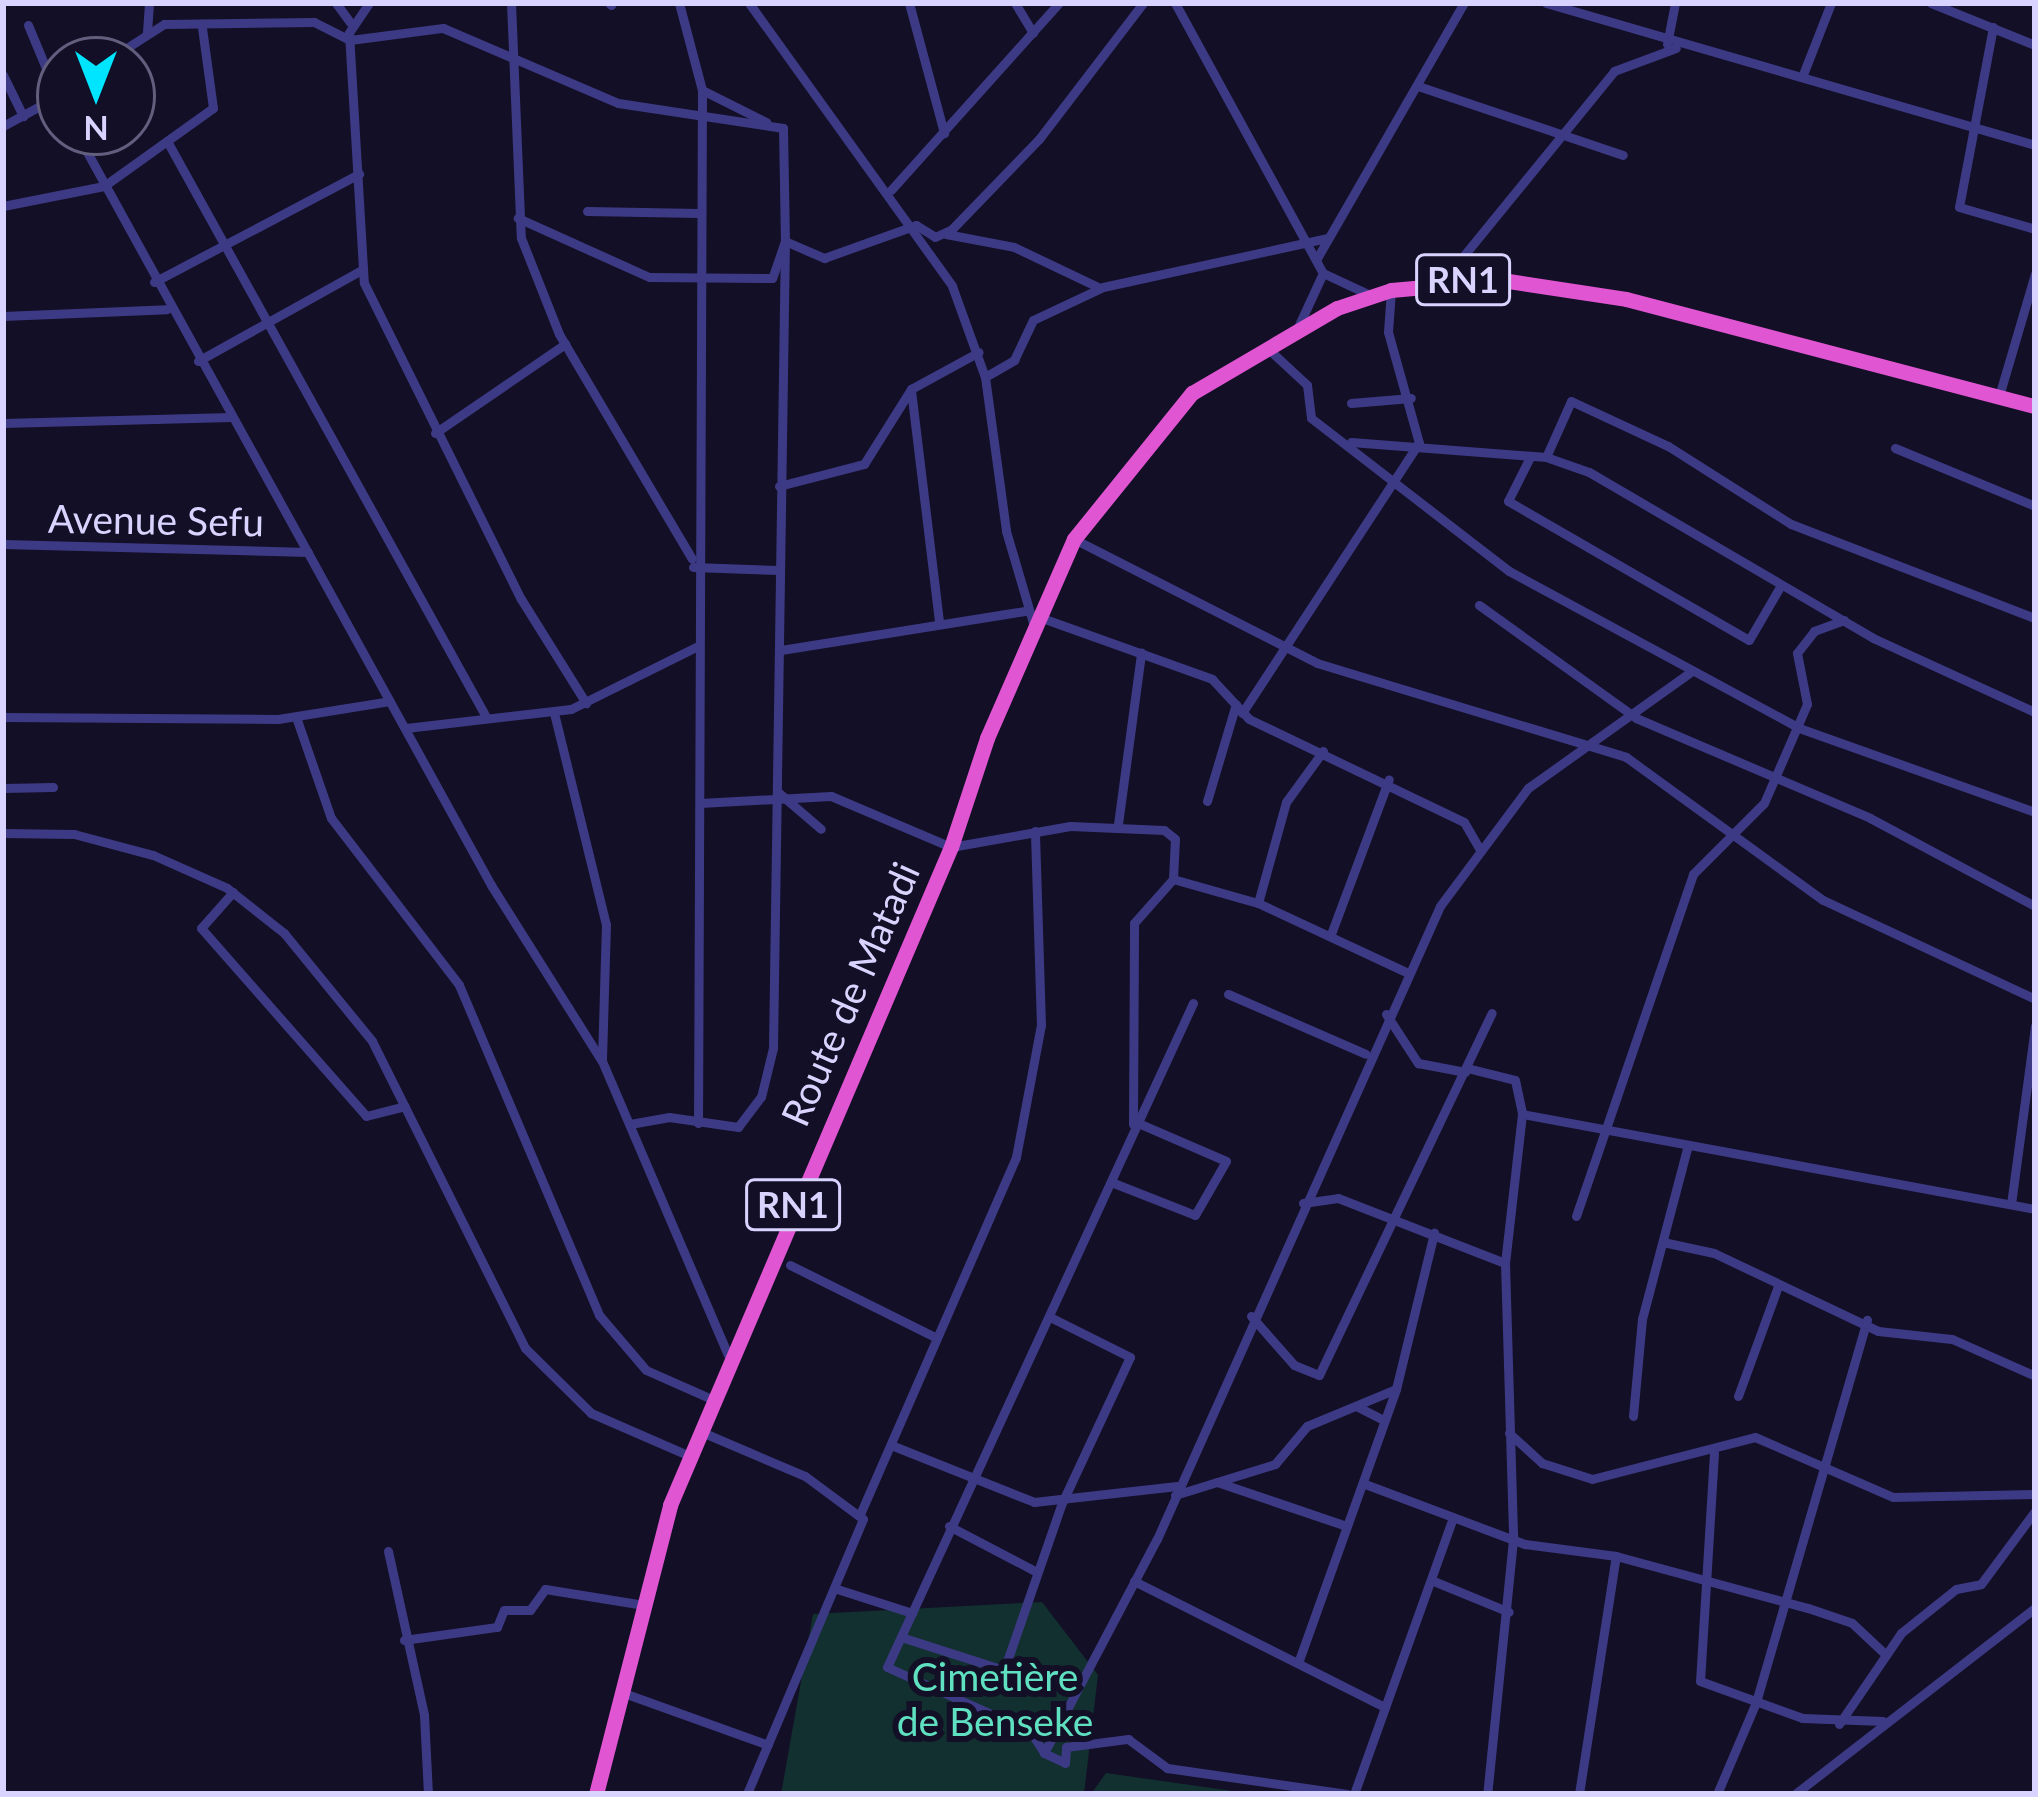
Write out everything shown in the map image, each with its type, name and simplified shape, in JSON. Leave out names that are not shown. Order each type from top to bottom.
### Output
[{"type":"highway","name":"RN1","points":[[1039,625],[1075,539],[1155,430],[1264,343],[1391,290],[1443,281],[1626,298],[2035,406]]},
{"type":"highway","name":"Route de Matadi","points":[[596,1794],[638,1604],[690,1456],[716,1401],[728,1355],[951,847],[1039,625]]},
{"type":"street","points":[[147,32],[149,3]]},
{"type":"street","points":[[337,3],[350,22],[362,269],[435,433],[586,704]]},
{"type":"street","points":[[350,22],[369,3]]},
{"type":"street","points":[[511,3],[520,238],[565,344],[693,563]]},
{"type":"street","points":[[679,3],[702,90],[693,563],[700,803],[698,1123]]},
{"type":"street","points":[[749,3],[916,225],[979,352],[1025,611],[1039,625],[1141,653],[1212,680],[1239,709],[1389,779],[1464,822],[1479,848]]},
{"type":"street","points":[[909,3],[944,133]]},
{"type":"street","points":[[1015,3],[1033,33]]},
{"type":"street","points":[[891,190],[1059,3]]},
{"type":"street","points":[[944,234],[1040,139],[1142,3]]},
{"type":"street","points":[[1175,3],[1323,272],[1372,296]]},
{"type":"street","points":[[1316,260],[1464,3]]},
{"type":"street","points":[[1546,3],[1672,46],[1802,77],[2035,145]]},
{"type":"street","points":[[1672,46],[1675,3]]},
{"type":"street","points":[[1802,77],[1831,3]]},
{"type":"street","points":[[1931,3],[2035,45]]},
{"type":"street","points":[[141,36],[314,22],[350,40],[443,28],[513,64],[618,103],[783,128],[779,793],[766,1084],[738,1127],[630,1124]]},
{"type":"street","points":[[28,25],[36,44]]},
{"type":"street","points":[[1993,27],[1979,131],[1961,210],[2035,229]]},
{"type":"street","points":[[3,206],[104,186],[215,103],[202,28]]},
{"type":"street","points":[[1443,281],[1482,246],[1499,208],[1619,66],[1672,46]]},
{"type":"street","points":[[3,75],[23,116]]},
{"type":"street","points":[[1418,86],[1623,155]]},
{"type":"street","points":[[702,90],[772,125]]},
{"type":"street","points":[[3,126],[36,110]]},
{"type":"street","points":[[167,141],[272,321],[485,716]]},
{"type":"street","points":[[88,156],[167,308],[390,701],[602,1061],[728,1355]]},
{"type":"street","points":[[154,282],[224,241],[359,174]]},
{"type":"street","points":[[587,211],[698,213]]},
{"type":"street","points":[[518,218],[649,277],[772,278],[785,241]]},
{"type":"street","points":[[785,241],[824,258],[916,225],[1014,247],[1103,287]]},
{"type":"street","points":[[520,238],[539,227]]},
{"type":"street","points":[[986,377],[1014,360],[1033,320],[1103,287],[1307,238],[1328,238]]},
{"type":"street","points":[[198,361],[362,269]]},
{"type":"street","points":[[1299,325],[1323,272]]},
{"type":"street","points":[[1999,396],[2035,274]]},
{"type":"street","points":[[1207,801],[1239,709],[1291,651],[1419,443],[1411,398],[1388,332],[1391,290]]},
{"type":"street","points":[[3,316],[167,308]]},
{"type":"street","points":[[1264,343],[1307,385],[1308,416],[1351,442],[1509,571],[1799,728],[2035,812]]},
{"type":"street","points":[[435,433],[565,344]]},
{"type":"street","points":[[779,486],[864,464],[911,389],[979,352]]},
{"type":"street","points":[[911,389],[939,622]]},
{"type":"street","points":[[1351,404],[1411,398]]},
{"type":"street","points":[[1546,457],[1570,401],[1668,446],[1791,524],[2035,618]]},
{"type":"street","points":[[3,423],[231,417]]},
{"type":"street","points":[[1351,442],[1419,443],[1546,457],[1844,620],[2035,712]]},
{"type":"street","points":[[1895,448],[2035,506]]},
{"type":"street","points":[[1530,457],[1508,501],[1749,640],[1781,585]]},
{"type":"street","points":[[1075,539],[1291,651],[1598,747],[1700,801],[1823,900],[2035,999]]},
{"type":"street","name":"Avenue Sefu","points":[[3,544],[308,552]]},
{"type":"street","points":[[693,563],[779,570]]},
{"type":"street","points":[[1479,605],[1636,718],[1777,777],[2035,906]]},
{"type":"street","points":[[781,650],[1025,611]]},
{"type":"street","points":[[1576,1216],[1598,1128],[1693,874],[1738,836],[1777,777],[1799,728],[1797,653],[1814,631],[1844,620]]},
{"type":"street","points":[[406,728],[485,716],[554,713],[586,704],[696,647]]},
{"type":"street","points":[[1118,824],[1141,653]]},
{"type":"street","points":[[1045,1753],[1135,1581],[1366,1054],[1406,972],[1479,848],[1528,788],[1598,747],[1692,671]]},
{"type":"street","points":[[3,717],[296,717],[390,701]]},
{"type":"street","points":[[554,713],[606,924],[602,1061]]},
{"type":"street","points":[[296,717],[331,818],[459,985],[598,1315],[646,1370],[716,1401]]},
{"type":"street","points":[[1258,902],[1286,802],[1323,751]]},
{"type":"street","points":[[1331,934],[1389,779]]},
{"type":"street","points":[[3,788],[53,787]]},
{"type":"street","points":[[700,803],[779,793],[843,799],[951,847],[1035,831],[1118,824],[1172,835],[1173,879],[1134,923],[1134,1126]]},
{"type":"street","points":[[779,793],[821,829]]},
{"type":"street","points":[[747,1794],[837,1589],[861,1512],[1016,1157],[1038,1063],[1035,831]]},
{"type":"street","points":[[3,833],[97,838],[233,892],[349,1009],[405,1106],[463,1240],[537,1363],[591,1413],[690,1456]]},
{"type":"street","points":[[1173,879],[1258,902],[1406,972]]},
{"type":"street","points":[[233,892],[200,926],[366,1116],[405,1106]]},
{"type":"street","points":[[1228,994],[1366,1054]]},
{"type":"street","points":[[1193,1003],[1050,1317],[968,1480],[887,1667],[1030,1732],[1045,1753],[1065,1763],[1066,1747],[1128,1739],[1167,1768],[1350,1794],[1453,1518]]},
{"type":"street","points":[[1251,1316],[1317,1378],[1492,1013]]},
{"type":"street","points":[[1386,1014],[1418,1063],[1515,1080],[1522,1114],[1505,1263],[1506,1428],[1513,1540],[1509,1612],[1486,1794]]},
{"type":"street","points":[[2012,1204],[2035,1026]]},
{"type":"street","points":[[1522,1114],[1688,1149],[2035,1209]]},
{"type":"street","points":[[1111,1182],[1195,1215],[1226,1161],[1134,1126]]},
{"type":"street","points":[[1633,1416],[1663,1242],[1688,1149]]},
{"type":"street","points":[[1304,1203],[1329,1197],[1505,1263]]},
{"type":"street","points":[[1298,1663],[1396,1389],[1434,1233]]},
{"type":"street","points":[[1663,1242],[1686,1242],[1778,1286],[1867,1320],[1952,1339],[2035,1376]]},
{"type":"street","points":[[790,1265],[937,1338]]},
{"type":"street","points":[[1738,1396],[1778,1286]]},
{"type":"street","points":[[901,1637],[997,1675],[1064,1499],[1130,1354],[1050,1317]]},
{"type":"street","points":[[1717,1794],[1756,1702],[1821,1461],[1867,1320]]},
{"type":"street","points":[[891,1445],[1023,1501],[1176,1490],[1275,1464],[1299,1431],[1396,1389]]},
{"type":"street","points":[[1356,1406],[1384,1420]]},
{"type":"street","points":[[1506,1428],[1542,1463],[1592,1479],[1714,1453],[1754,1437],[1821,1461],[1893,1497],[2035,1494]]},
{"type":"street","points":[[704,1433],[861,1512]]},
{"type":"street","points":[[1714,1453],[1700,1582],[1700,1681],[1839,1724],[1883,1721]]},
{"type":"street","points":[[1217,1482],[1346,1526]]},
{"type":"street","points":[[1364,1484],[1513,1540],[1616,1556],[1852,1622],[1885,1654]]},
{"type":"street","points":[[1839,1724],[1885,1654],[1956,1589],[1989,1577],[2035,1511]]},
{"type":"street","points":[[949,1526],[1035,1571]]},
{"type":"street","points":[[388,1551],[428,1794]]},
{"type":"street","points":[[1579,1794],[1616,1556]]},
{"type":"street","points":[[1431,1580],[1509,1612]]},
{"type":"street","points":[[1135,1581],[1385,1707]]},
{"type":"street","points":[[404,1640],[497,1627],[504,1610],[530,1610],[545,1589],[638,1604]]},
{"type":"street","points":[[837,1589],[912,1613]]},
{"type":"street","points":[[1795,1794],[1883,1721],[2035,1608]]},
{"type":"street","points":[[617,1690],[768,1745]]},
{"type":"green space","name":"Cimetière de Benseke","points":[[1042,1602],[1098,1675],[1084,1794],[781,1794],[813,1614]]},
{"type":"green space","name":"Cimetière de Benseke","points":[[1106,1773],[1254,1794],[1091,1794]]}]
